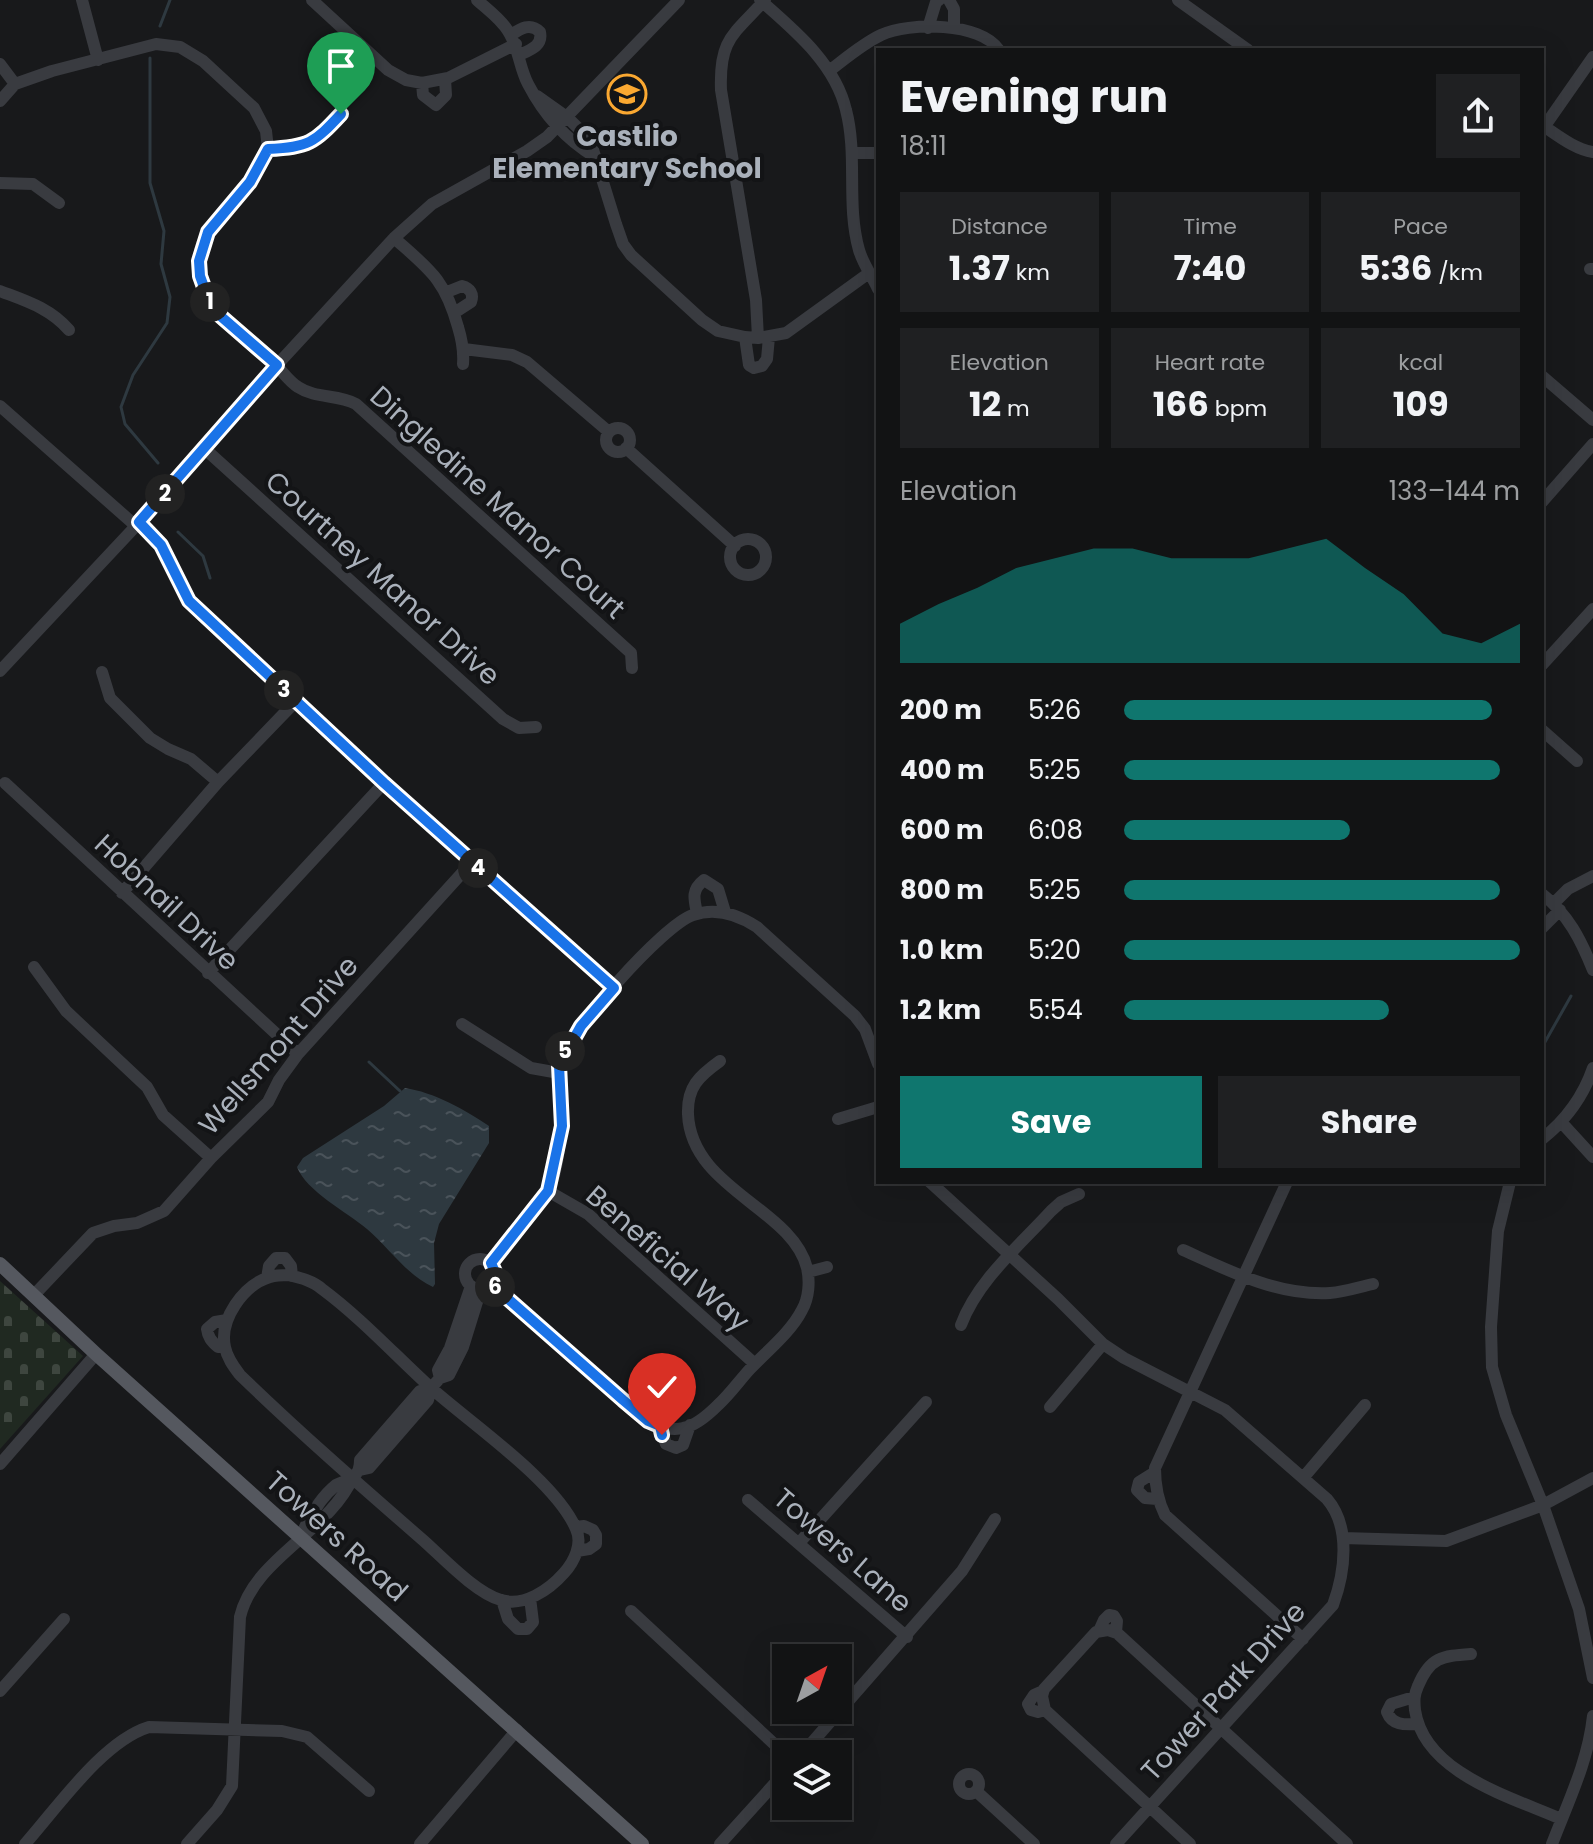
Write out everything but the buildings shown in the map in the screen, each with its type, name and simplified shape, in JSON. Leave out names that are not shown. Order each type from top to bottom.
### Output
[{"type":"main road","name":"Towers Road","points":[[0,1264],[96,1354],[642,1844]]},
{"type":"street","points":[[82,0],[98,60]]},
{"type":"street","points":[[312,0],[397,76],[422,83],[445,79],[515,45]]},
{"type":"street","points":[[477,0],[503,23],[515,45],[527,83],[537,96],[568,118],[590,140],[623,244],[631,255],[718,331],[757,338],[786,333],[824,304],[873,278],[853,220],[853,153],[846,108],[829,71],[801,38],[762,1],[727,43],[720,62],[721,90],[756,300],[757,338]]},
{"type":"street","points":[[0,671],[136,526],[277,365],[394,238],[432,204],[527,151],[558,128],[679,0]]},
{"type":"street","points":[[928,28],[939,0]]},
{"type":"street","points":[[949,0],[954,9],[954,28]]},
{"type":"street","points":[[1178,0],[1245,48]]},
{"type":"street","points":[[829,71],[878,37],[903,29],[966,29],[987,37],[997,48]]},
{"type":"street","points":[[0,101],[15,84],[156,44],[180,47],[192,53],[254,108],[266,131],[268,149],[298,147],[319,138],[341,114]]},
{"type":"street","points":[[1544,127],[1593,57]]},
{"type":"street","points":[[0,64],[15,84]]},
{"type":"street","points":[[422,83],[423,95],[436,105],[446,95],[445,79]]},
{"type":"street","points":[[537,96],[543,113],[579,148],[595,157]]},
{"type":"street","points":[[1544,129],[1593,152]]},
{"type":"street","name":"Dingledine Manor Court","points":[[268,149],[250,182],[208,232],[199,261],[200,276],[217,313],[277,365],[296,386],[311,394],[345,398],[356,404],[631,653],[632,668]]},
{"type":"street","points":[[853,153],[876,153]]},
{"type":"street","points":[[0,183],[16,181],[33,184],[59,203]]},
{"type":"street","points":[[394,238],[428,268],[447,292],[464,349],[463,364]]},
{"type":"street","points":[[447,292],[462,286],[470,290],[471,302],[454,313]]},
{"type":"street","points":[[0,291],[44,308],[58,317],[69,330]]},
{"type":"street","points":[[464,349],[512,355],[527,362],[609,432],[616,428],[627,432],[630,439],[626,448],[735,546]]},
{"type":"street","points":[[1544,378],[1593,420]]},
{"type":"street","points":[[0,406],[161,545],[189,601],[384,783],[614,988]]},
{"type":"street","points":[[1544,500],[1593,444]]},
{"type":"street","name":"Courtney Manor Drive","points":[[205,449],[503,719],[519,728],[536,727]]},
{"type":"street","points":[[1544,663],[1593,609]]},
{"type":"street","points":[[102,672],[110,698],[150,738],[191,759],[218,782]]},
{"type":"street","points":[[122,893],[218,782],[296,701]]},
{"type":"street","points":[[1544,732],[1577,761]]},
{"type":"street","name":"Hobnail Drive","points":[[5,783],[298,1054]]},
{"type":"street","points":[[208,973],[384,783]]},
{"type":"street","name":"Wellsmont Drive","points":[[34,1295],[93,1233],[145,1220],[164,1211],[211,1158],[268,1102],[298,1054],[472,862]]},
{"type":"street","points":[[1544,925],[1568,889],[1593,876]]},
{"type":"street","points":[[697,913],[693,895],[695,888],[704,880],[718,889],[725,912]]},
{"type":"street","points":[[1544,896],[1571,924],[1593,970]]},
{"type":"street","points":[[491,1263],[548,1191],[562,1126],[559,1073],[565,1050],[581,1026],[671,927],[697,913],[725,912],[757,927],[829,990],[865,1029],[876,1059]]},
{"type":"street","points":[[34,967],[66,1011],[147,1087],[163,1115],[211,1158]]},
{"type":"street","points":[[462,1024],[531,1068],[559,1073]]},
{"type":"street","points":[[187,1844],[217,1810],[232,1786],[243,1603],[300,1538],[309,1518],[337,1484],[356,1474],[360,1460],[420,1391],[435,1383],[438,1370],[481,1286],[495,1272],[491,1263],[482,1258],[468,1264],[465,1273],[481,1286],[623,1400],[648,1421],[668,1430],[690,1425],[721,1403],[803,1309],[807,1298],[808,1272],[800,1253],[711,1168],[695,1146],[688,1118],[691,1087],[700,1075],[720,1061]]},
{"type":"street","points":[[1544,1137],[1562,1123],[1586,1089],[1593,1068]]},
{"type":"street","points":[[838,1119],[876,1108]]},
{"type":"street","points":[[1562,1123],[1593,1157]]},
{"type":"street","name":"Tower Park Drive","points":[[932,1184],[1103,1344],[1225,1410],[1303,1478],[1334,1507],[1340,1517],[1343,1538],[1338,1590],[1333,1605],[1116,1844]]},
{"type":"street","points":[[1286,1184],[1155,1472],[1157,1499],[1165,1515],[1303,1639]]},
{"type":"street","points":[[1510,1184],[1498,1231],[1491,1327],[1492,1367],[1506,1415],[1543,1505],[1579,1609],[1593,1678]]},
{"type":"street","name":"Beneficial Way","points":[[548,1191],[588,1214],[755,1364]]},
{"type":"street","points":[[961,1325],[973,1297],[1010,1255],[1061,1202],[1079,1194]]},
{"type":"street","points":[[1183,1250],[1245,1277],[1277,1288],[1310,1294],[1335,1293],[1373,1284]]},
{"type":"street","points":[[808,1272],[827,1267]]},
{"type":"street","points":[[292,1276],[321,1288],[435,1383],[537,1478],[576,1527],[579,1538],[577,1551],[564,1573],[524,1601],[502,1600],[469,1579],[356,1474],[240,1375],[224,1346],[227,1320],[241,1298],[267,1278],[292,1276]]},
{"type":"street","points":[[1050,1407],[1103,1344]]},
{"type":"street","points":[[0,1464],[96,1354]]},
{"type":"street","points":[[799,1543],[926,1402]]},
{"type":"street","points":[[1303,1478],[1365,1405]]},
{"type":"street","points":[[660,1426],[666,1444],[676,1448],[683,1445],[690,1425]]},
{"type":"street","points":[[1155,1472],[1139,1482],[1137,1490],[1145,1498],[1157,1499]]},
{"type":"street","points":[[1343,1538],[1446,1541],[1543,1505],[1593,1478]]},
{"type":"street","name":"Towers Lane","points":[[748,1500],[907,1637]]},
{"type":"street","points":[[815,1740],[964,1569],[995,1519]]},
{"type":"street","points":[[502,1600],[508,1619],[518,1629],[527,1629],[533,1622],[530,1598]]},
{"type":"street","points":[[1579,1609],[1593,1603]]},
{"type":"street","points":[[631,1611],[772,1742]]},
{"type":"street","points":[[0,1691],[64,1619]]},
{"type":"street","points":[[1190,1844],[1045,1710],[1042,1703],[1043,1691],[1099,1631],[1116,1632],[1347,1844]]},
{"type":"street","points":[[1471,1654],[1444,1656],[1423,1674],[1414,1697],[1417,1724],[1425,1740],[1468,1777],[1561,1819]]},
{"type":"street","points":[[1414,1697],[1391,1704],[1387,1712],[1394,1721],[1403,1725],[1417,1724]]},
{"type":"street","points":[[1552,1844],[1579,1779],[1593,1716]]},
{"type":"street","points":[[25,1844],[107,1752],[132,1732],[165,1726],[282,1731],[307,1737],[369,1791]]},
{"type":"street","points":[[420,1844],[517,1730]]},
{"type":"street","points":[[720,1844],[772,1786]]},
{"type":"street","points":[[976,1791],[1034,1844]]},
{"type":"green space","points":[[0,1281],[83,1356],[0,1449]]},
{"type":"water","points":[[405,1088],[449,1102],[489,1126],[489,1143],[439,1224],[434,1243],[433,1287],[406,1268],[367,1229],[318,1193],[297,1167],[303,1158],[384,1106]]},
{"type":"waterway","points":[[160,26],[170,0]]},
{"type":"waterway","points":[[150,58],[150,183],[164,231],[161,264],[170,297],[167,323],[133,375],[121,407],[125,424],[158,463]]},
{"type":"waterway","points":[[178,532],[203,556],[210,578]]},
{"type":"waterway","points":[[1544,1042],[1571,996]]},
{"type":"waterway","points":[[369,1062],[400,1091]]},
{"type":"place","name":"Castlio Elementary School","points":[[627,94]]},
{"type":"route","points":[[341,114],[319,138],[298,147],[268,149],[250,182],[208,232],[199,261],[200,276],[209,301],[217,313],[277,365],[139,522],[161,545],[189,601],[384,783],[614,988],[565,1050],[559,1065],[562,1126],[548,1191],[491,1263],[495,1272],[491,1284],[623,1400],[648,1421],[660,1426],[662,1435]]}]
